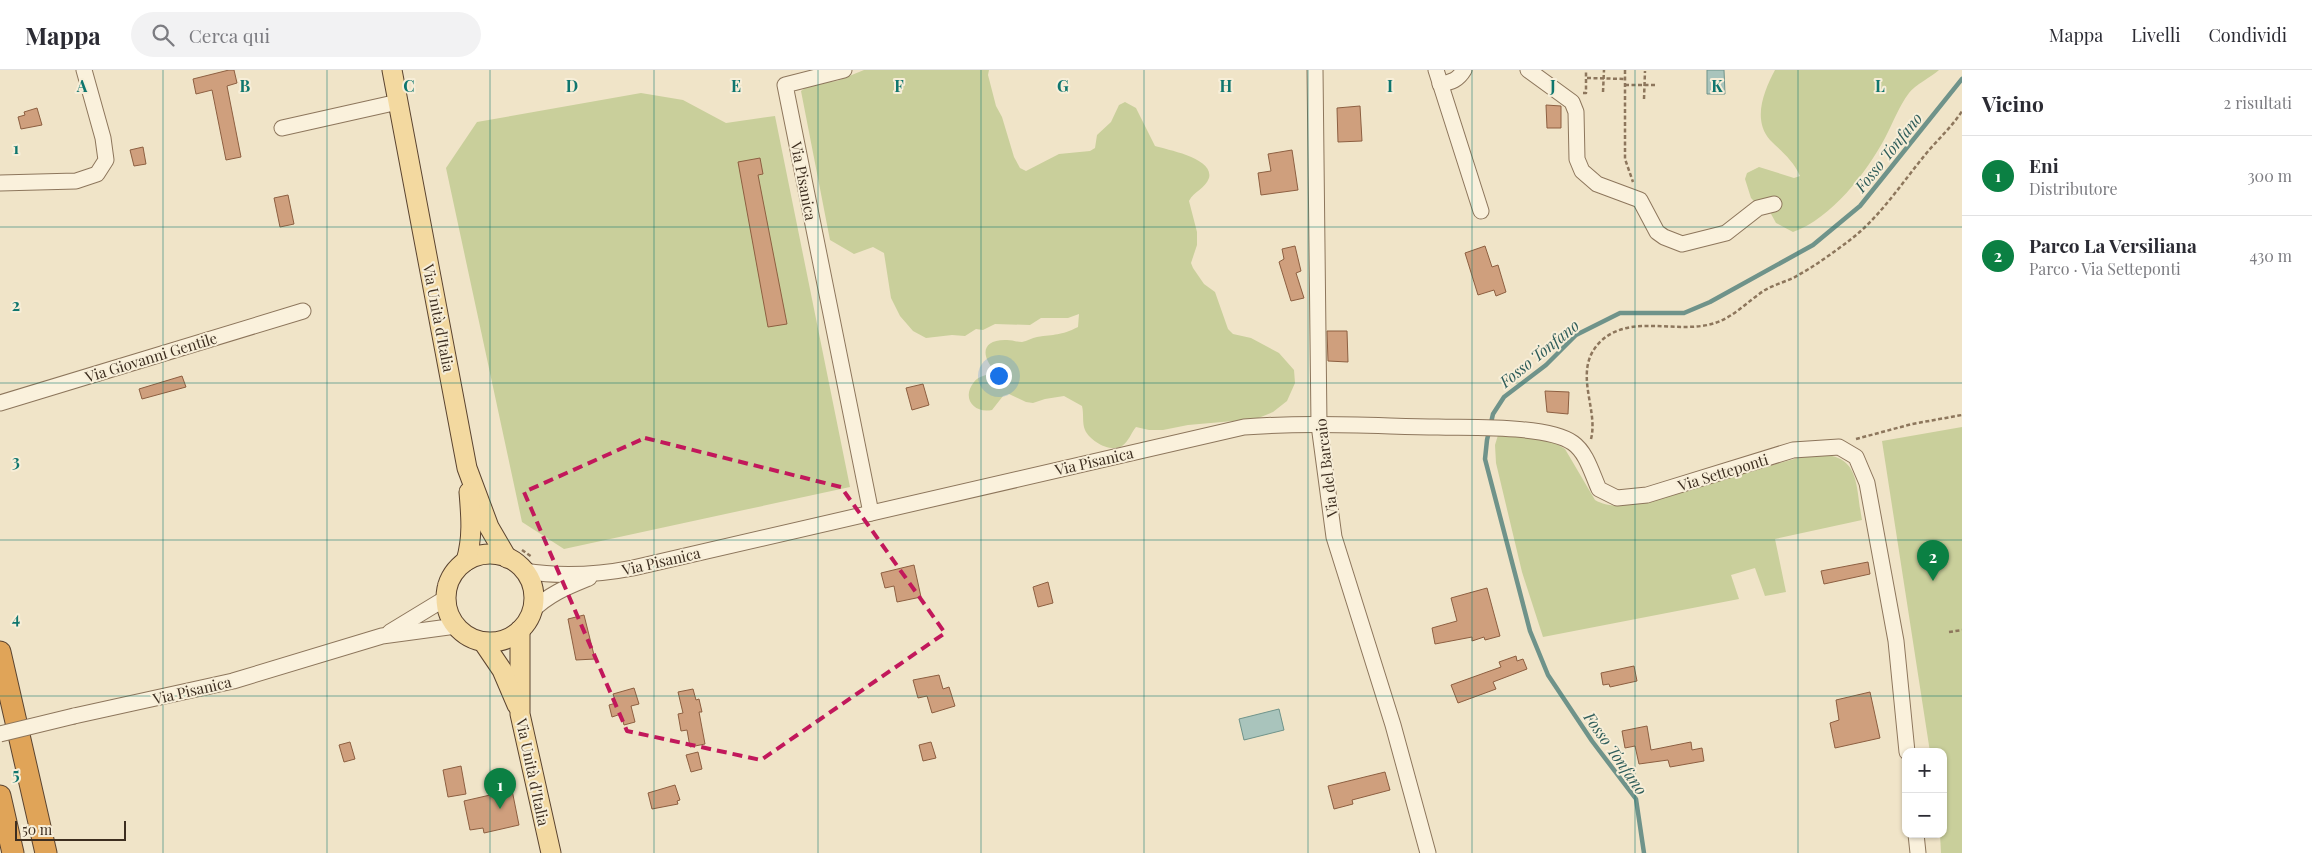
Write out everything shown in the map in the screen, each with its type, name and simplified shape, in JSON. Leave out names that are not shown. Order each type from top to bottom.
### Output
[{"type":"highway","points":[[0,652],[46,853]]},
{"type":"highway","points":[[0,796],[13,853]]},
{"type":"highway","points":[[37,811],[52,853]]},
{"type":"main road","name":"Via Unità d'Italia","points":[[392,70],[467,468],[489,527],[511,551]]},
{"type":"main road","points":[[459,562],[482,555],[499,555],[511,551],[530,566],[533,590],[532,611],[520,630],[499,641],[483,642],[468,636],[456,626],[448,613],[441,593],[459,562],[470,548],[472,525],[467,468]]},
{"type":"main road","name":"Via Unità d'Italia","points":[[520,630],[520,714],[551,853]]},
{"type":"main road","points":[[483,642],[502,670],[520,714]]},
{"type":"street","points":[[0,183],[76,181],[97,174],[106,160],[103,138],[84,70]]},
{"type":"street","name":"Via Pisanica","points":[[844,70],[784,85],[871,513]]},
{"type":"street","name":"Via del Barcaio","points":[[1315,70],[1319,425],[1336,545],[1393,725],[1428,853]]},
{"type":"street","points":[[1438,77],[1453,81],[1460,78],[1464,70]]},
{"type":"street","points":[[1528,70],[1572,102],[1576,112],[1577,159],[1582,171],[1597,184],[1640,200],[1657,232],[1664,237],[1682,244],[1726,233],[1758,208],[1774,204]]},
{"type":"street","points":[[1438,77],[1480,211]]},
{"type":"street","points":[[282,128],[398,102]]},
{"type":"street","name":"Via Giovanni Gentile","points":[[0,403],[303,312]]},
{"type":"street","name":"Via Pisanica","points":[[532,611],[543,600],[559,590],[598,574],[1244,427],[1319,425]]},
{"type":"street","name":"Via Setteponti","points":[[1319,425],[1476,428],[1558,435],[1574,444],[1584,457],[1599,489],[1618,498],[1647,495],[1793,450],[1839,447]]},
{"type":"street","points":[[1839,447],[1856,456],[1866,483],[1896,641],[1907,748]]},
{"type":"street","name":"Via Pisanica","points":[[530,566],[547,575],[598,574]]},
{"type":"street","name":"Via Pisanica","points":[[382,636],[441,593]]},
{"type":"street","name":"Via Pisanica","points":[[0,734],[233,681],[382,636],[456,626]]},
{"type":"street","points":[[1916,838],[1918,853]]},
{"type":"path","points":[[1602,92],[1604,70]]},
{"type":"path","points":[[1625,70],[1625,159],[1640,200]]},
{"type":"path","points":[[1644,72],[1644,99]]},
{"type":"path","points":[[1586,78],[1625,79]]},
{"type":"path","points":[[1625,85],[1656,85]]},
{"type":"path","points":[[1584,457],[1593,432],[1586,376],[1591,356],[1600,342],[1615,331],[1635,327],[1687,328],[1715,323],[1739,309],[1766,289],[1794,278],[1850,240],[1878,215],[1926,153],[1962,112]]},
{"type":"path","points":[[1839,447],[1868,436],[1912,424],[1962,415]]},
{"type":"path","points":[[511,551],[530,566]]},
{"type":"path","points":[[441,593],[459,562]]},
{"type":"path","points":[[1949,632],[1962,630]]},
{"type":"highlighted area","points":[[645,438],[841,487],[945,633],[761,760],[627,731],[524,492]]},
{"type":"green space","points":[[864,70],[989,70],[988,75],[996,106],[1002,117],[1014,157],[1020,168],[1026,171],[1059,154],[1090,151],[1095,148],[1097,135],[1111,122],[1119,105],[1125,102],[1136,108],[1155,146],[1198,160],[1209,171],[1207,182],[1189,201],[1197,232],[1197,245],[1191,263],[1204,284],[1215,292],[1228,329],[1233,334],[1251,338],[1279,353],[1294,370],[1295,383],[1287,401],[1273,412],[1256,419],[1188,425],[1163,430],[1149,430],[1136,427],[1124,444],[1117,448],[1106,447],[1091,438],[1084,427],[1082,406],[1064,396],[1033,403],[1026,402],[1009,394],[1003,396],[992,410],[980,410],[975,407],[969,399],[970,388],[978,378],[995,371],[987,359],[986,349],[988,345],[999,340],[1022,342],[1037,337],[1067,332],[1078,327],[1079,314],[1068,318],[1041,318],[1030,325],[995,324],[983,330],[976,329],[965,336],[952,335],[926,338],[913,331],[900,316],[891,298],[884,253],[873,247],[854,254],[830,240],[801,91],[811,84],[837,81]]},
{"type":"green space","points":[[1775,70],[1939,70],[1909,93],[1877,152],[1846,193],[1821,216],[1793,232],[1776,223],[1770,212],[1751,198],[1745,179],[1747,173],[1759,167],[1794,178],[1800,176],[1791,161],[1770,140],[1762,123],[1761,114],[1764,96]]},
{"type":"green space","points":[[641,93],[683,100],[726,123],[775,116],[850,487],[564,549],[522,522],[446,168],[477,122]]},
{"type":"green space","points":[[1962,427],[1962,853],[1941,853],[1940,838],[1947,838],[1947,748],[1929,748],[1882,441]]},
{"type":"green space","points":[[1517,433],[1555,443],[1565,449],[1595,500],[1613,505],[1633,504],[1812,454],[1828,455],[1848,464],[1853,472],[1862,520],[1775,539],[1786,592],[1765,596],[1755,568],[1731,575],[1739,599],[1543,637],[1522,572],[1496,463],[1495,445],[1498,435]]},
{"type":"water","points":[[1707,70],[1724,70],[1725,94],[1707,94]]},
{"type":"water","points":[[1279,709],[1284,730],[1244,740],[1239,719]]},
{"type":"building","points":[[234,70],[237,83],[227,86],[241,157],[226,160],[212,90],[196,94],[193,79]]},
{"type":"building","points":[[1546,105],[1561,106],[1561,128],[1547,128]]},
{"type":"building","points":[[1360,106],[1362,141],[1338,142],[1337,108]]},
{"type":"building","points":[[37,108],[42,125],[21,129],[18,117],[25,115],[24,112]]},
{"type":"building","points":[[143,147],[146,164],[134,166],[130,150]]},
{"type":"building","points":[[1292,150],[1298,190],[1261,195],[1258,173],[1271,171],[1268,154]]},
{"type":"building","points":[[760,158],[763,174],[758,175],[787,324],[768,327],[738,162]]},
{"type":"building","points":[[288,195],[294,224],[280,227],[274,198]]},
{"type":"building","points":[[1295,246],[1301,271],[1296,273],[1304,298],[1291,301],[1279,262],[1284,259],[1282,249]]},
{"type":"building","points":[[1485,246],[1492,267],[1498,265],[1506,292],[1496,296],[1494,290],[1478,295],[1465,253]]},
{"type":"building","points":[[1327,331],[1347,331],[1348,362],[1328,361]]},
{"type":"building","points":[[182,376],[186,387],[142,399],[139,389]]},
{"type":"building","points":[[923,384],[929,405],[912,410],[906,388]]},
{"type":"building","points":[[1545,391],[1569,392],[1568,414],[1547,412]]},
{"type":"building","points":[[1868,562],[1870,574],[1824,584],[1821,571]]},
{"type":"building","points":[[914,565],[921,597],[897,602],[894,586],[885,588],[881,573]]},
{"type":"building","points":[[1048,582],[1053,603],[1038,607],[1033,587]]},
{"type":"building","points":[[1487,588],[1500,636],[1485,640],[1484,637],[1472,641],[1472,637],[1435,644],[1432,628],[1457,621],[1451,598]]},
{"type":"building","points":[[584,615],[595,659],[576,660],[568,619]]},
{"type":"building","points":[[1516,656],[1517,661],[1523,659],[1527,669],[1493,682],[1496,689],[1458,703],[1451,685],[1501,667],[1499,662]]},
{"type":"building","points":[[1634,666],[1637,681],[1610,687],[1609,684],[1603,685],[1601,673]]},
{"type":"building","points":[[939,675],[943,689],[949,687],[955,706],[932,713],[927,696],[918,698],[913,680]]},
{"type":"building","points":[[634,688],[639,704],[631,706],[635,722],[624,725],[621,714],[612,717],[609,705],[616,703],[613,694]]},
{"type":"building","points":[[693,689],[696,700],[699,699],[702,712],[699,712],[705,744],[690,747],[687,730],[681,731],[678,714],[683,713],[678,692]]},
{"type":"building","points":[[1870,692],[1880,738],[1835,748],[1830,723],[1839,720],[1836,700]]},
{"type":"building","points":[[1647,726],[1651,750],[1691,742],[1692,750],[1702,748],[1704,761],[1670,767],[1668,760],[1639,764],[1635,746],[1625,748],[1622,731]]},
{"type":"building","points":[[350,742],[355,759],[344,762],[339,745]]},
{"type":"building","points":[[931,742],[936,758],[923,761],[919,745]]},
{"type":"building","points":[[698,752],[702,769],[691,772],[686,755]]},
{"type":"building","points":[[461,766],[466,794],[448,797],[443,770]]},
{"type":"building","points":[[1385,772],[1390,790],[1352,800],[1353,804],[1334,809],[1328,786]]},
{"type":"building","points":[[675,785],[680,800],[677,801],[678,804],[652,809],[648,793]]},
{"type":"building","points":[[512,790],[519,825],[484,833],[483,828],[470,830],[464,801]]},
{"type":"waterway","name":"Fosso Tonfano","points":[[1644,853],[1636,799],[1592,741],[1548,675],[1530,631],[1485,459],[1493,414],[1504,397],[1546,365],[1576,335],[1620,313],[1684,313],[1710,302],[1813,245],[1860,206],[1962,79]]},
{"type":"place","name":"Parco La Versiliana","points":[[1933,581]]},
{"type":"place","name":"Eni","points":[[500,809]]}]
